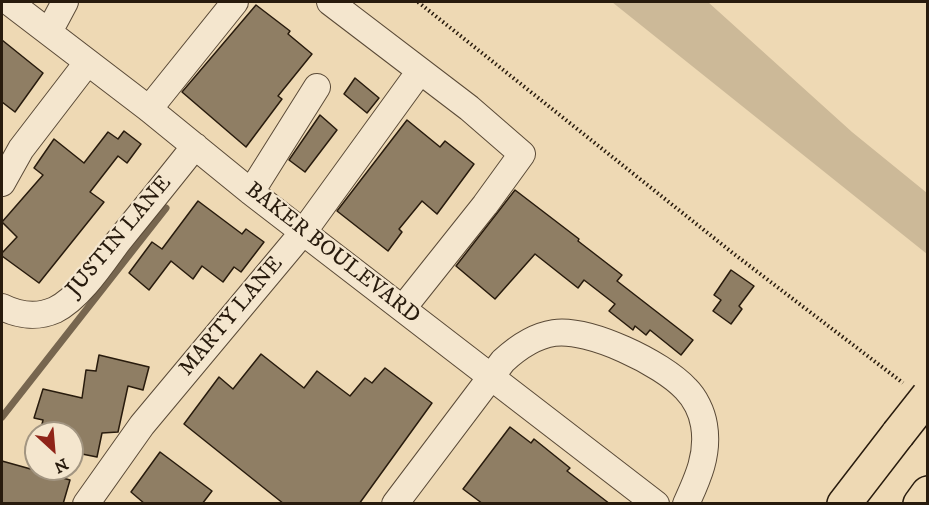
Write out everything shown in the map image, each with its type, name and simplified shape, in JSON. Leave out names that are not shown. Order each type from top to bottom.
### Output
[{"type":"highway","points":[[844,504],[898,434],[918,392]]},
{"type":"highway","points":[[920,504],[927,493]]},
{"type":"street","name":"BAKER BOULEVARD","points":[[9,2],[656,504]]},
{"type":"street","points":[[49,32],[65,2]]},
{"type":"street","points":[[148,109],[235,2]]},
{"type":"street","points":[[330,2],[469,108],[522,154],[485,205],[403,308]]},
{"type":"street","points":[[2,183],[21,149],[87,63]]},
{"type":"street","name":"MARTY LANE","points":[[86,504],[142,425],[304,231],[420,70]]},
{"type":"street","points":[[251,192],[317,87]]},
{"type":"street","name":"JUSTIN LANE","points":[[2,307],[18,314],[37,315],[54,310],[69,300],[93,275],[195,146]]},
{"type":"street","points":[[394,504],[503,361],[515,350],[538,337],[555,333],[580,334],[596,338],[643,360],[687,389],[696,402],[704,423],[706,446],[702,467],[686,504]]},
{"type":"path","points":[[418,2],[734,254],[918,392]]},
{"type":"shaded area","points":[[612,2],[708,2],[852,132],[927,193],[927,254]]},
{"type":"building","points":[[256,5],[290,31],[288,34],[312,54],[278,96],[282,99],[246,147],[182,92]]},
{"type":"building","points":[[2,40],[43,73],[15,112],[2,102]]},
{"type":"building","points":[[355,78],[379,98],[367,113],[344,94]]},
{"type":"building","points":[[320,115],[337,130],[305,172],[289,160]]},
{"type":"building","points":[[407,120],[440,147],[445,141],[474,164],[437,214],[422,201],[399,229],[402,232],[388,251],[337,211]]},
{"type":"building","points":[[124,131],[141,144],[127,163],[118,156],[90,192],[104,202],[39,283],[2,256],[2,253],[17,237],[2,222],[43,175],[34,168],[54,139],[84,163],[108,132],[118,139]]},
{"type":"building","points":[[515,190],[622,275],[617,281],[693,340],[681,355],[650,330],[646,335],[635,326],[633,330],[609,311],[615,304],[584,280],[578,288],[535,254],[495,299],[456,266]]},
{"type":"building","points":[[198,201],[242,234],[246,229],[264,242],[241,272],[234,267],[223,282],[202,266],[193,279],[171,261],[149,290],[129,273],[152,242],[162,249]]},
{"type":"building","points":[[731,270],[754,286],[739,306],[742,309],[731,324],[713,311],[721,300],[714,295]]},
{"type":"building","points":[[261,354],[304,388],[317,371],[350,396],[365,378],[372,383],[385,368],[432,403],[359,504],[284,504],[184,424],[219,377],[233,389]]},
{"type":"building","points":[[99,355],[149,367],[143,390],[128,386],[118,432],[102,433],[97,457],[84,454],[84,421],[43,421],[34,418],[43,389],[82,398],[86,370],[96,371]]},
{"type":"building","points":[[510,427],[531,443],[534,439],[570,468],[567,471],[610,504],[483,504],[463,489]]},
{"type":"building","points":[[160,452],[212,491],[202,504],[145,504],[131,492]]},
{"type":"building","points":[[2,461],[24,467],[24,481],[70,481],[63,504],[2,504]]},
{"type":"waterway","points":[[2,417],[166,208]]}]
